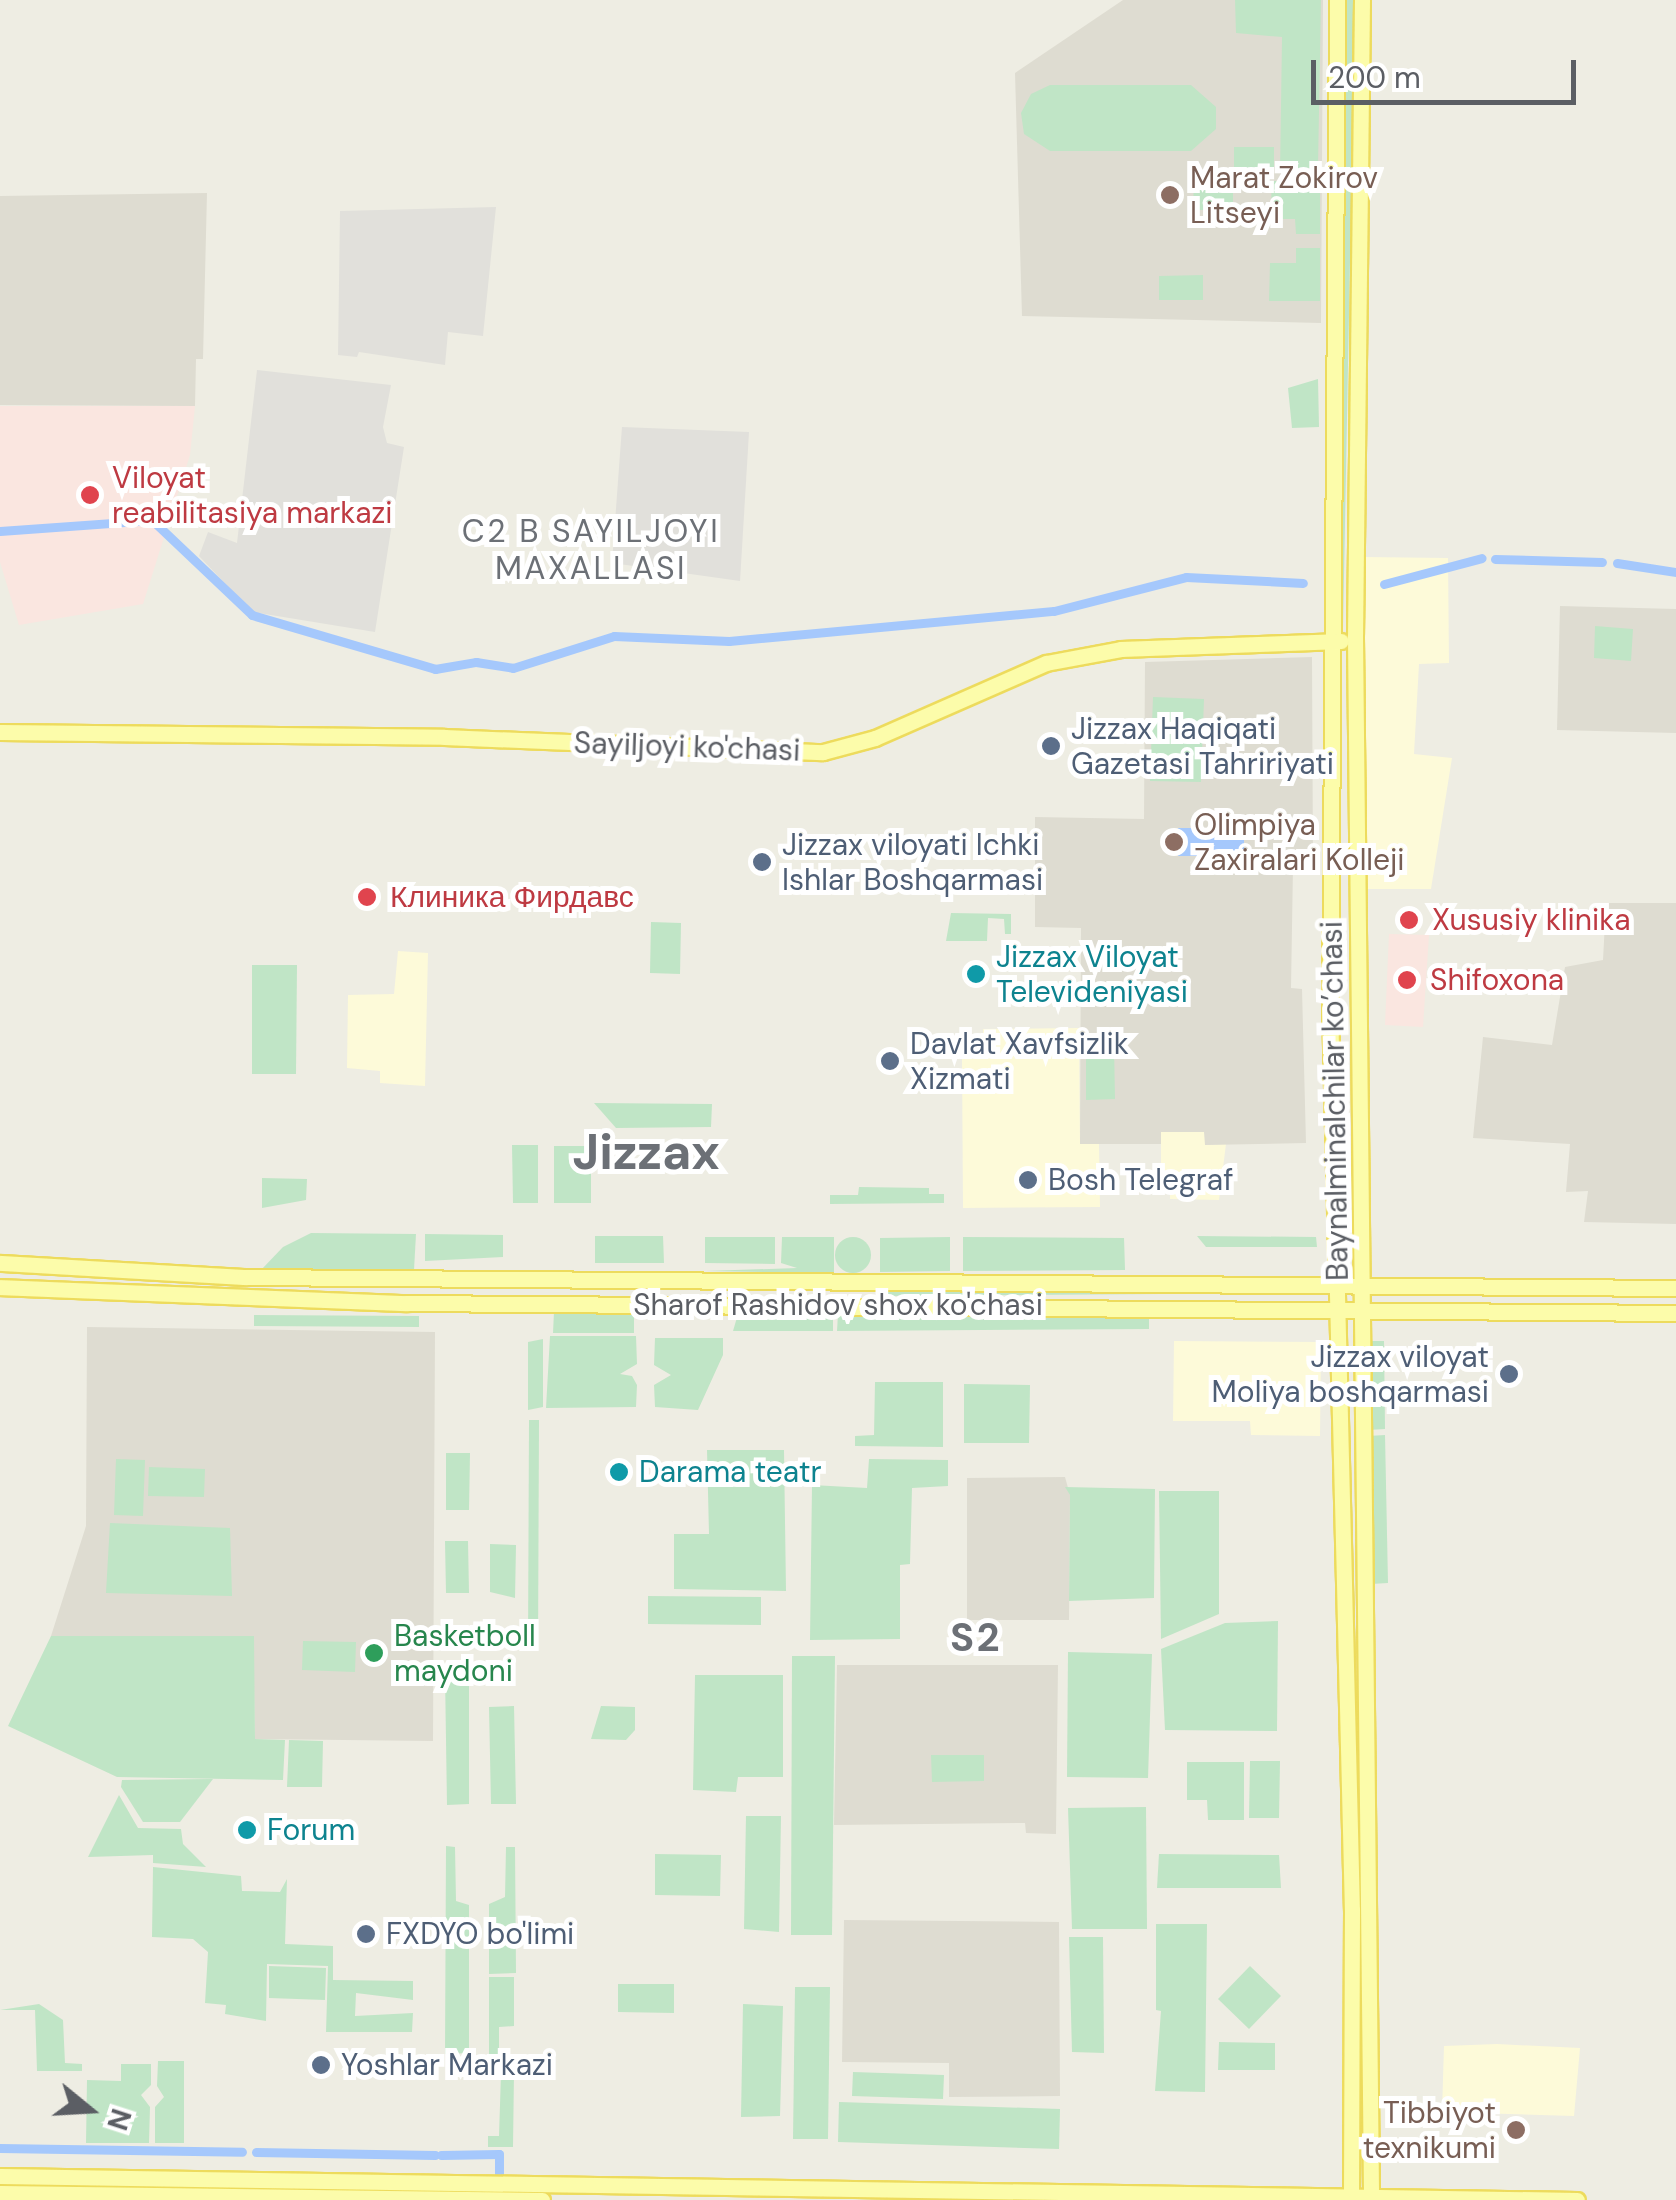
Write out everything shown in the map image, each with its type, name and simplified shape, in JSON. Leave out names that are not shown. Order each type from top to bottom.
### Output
[{"type":"main road","name":"Baynalminalchilar ko’chasi","points":[[1337,0],[1330,1006],[1352,1910],[1348,2198]]},
{"type":"main road","name":"Baynalminalchilar ko’chasi","points":[[1362,0],[1355,638],[1371,2197]]},
{"type":"main road","name":"Sayiljoyi ko'chasi","points":[[0,732],[444,737],[823,752],[875,738],[1046,663],[1122,649],[1331,643],[1355,638]]},
{"type":"main road","points":[[1330,1006],[1346,992],[1357,1006]]},
{"type":"main road","name":"Sharof Rashidov shox ko'chasi","points":[[0,1263],[245,1277],[1676,1288]]},
{"type":"main road","points":[[864,1304],[876,1294],[865,1282]]},
{"type":"main road","name":"Sharof Rashidov shox ko'chasi","points":[[0,1287],[425,1303],[1676,1312]]},
{"type":"main road","points":[[0,2176],[1577,2200]]},
{"type":"main road","points":[[0,2194],[542,2200]]},
{"type":"shaded area","name":"Marat Zokirov Litseyi","points":[[1123,0],[1323,0],[1321,323],[1022,316],[1015,73]]},
{"type":"shaded area","points":[[207,193],[203,359],[196,359],[195,406],[0,405],[0,196]]},
{"type":"shaded area","points":[[496,207],[483,336],[448,332],[445,365],[359,352],[357,357],[338,355],[340,211]]},
{"type":"shaded area","points":[[257,370],[391,385],[383,427],[387,443],[404,447],[375,632],[252,612],[199,556],[208,532],[237,543]]},
{"type":"shaded area","name":"Viloyat reabilitasiya markazi","points":[[0,406],[195,406],[190,455],[143,604],[19,625],[0,562]]},
{"type":"shaded area","points":[[622,427],[749,432],[740,581],[612,563]]},
{"type":"shaded area","points":[[1364,557],[1448,558],[1449,663],[1419,664],[1414,754],[1452,758],[1431,889],[1361,889]]},
{"type":"shaded area","points":[[1560,606],[1676,609],[1676,733],[1557,730]]},
{"type":"shaded area","name":"Olimpiya Zaxiralari Kolleji","points":[[1312,657],[1313,865],[1293,866],[1291,988],[1302,989],[1306,1143],[1205,1145],[1204,1132],[1161,1132],[1161,1144],[1080,1144],[1081,928],[1035,927],[1035,817],[1144,819],[1145,662]]},
{"type":"shaded area","points":[[1606,903],[1676,903],[1676,1224],[1584,1222],[1588,1191],[1566,1192],[1570,1144],[1473,1138],[1483,1037],[1552,1045],[1565,967],[1603,960]]},
{"type":"shaded area","name":"Shifoxona","points":[[1389,934],[1429,935],[1423,1027],[1385,1025]]},
{"type":"shaded area","points":[[398,951],[428,953],[425,1086],[380,1083],[380,1071],[347,1068],[348,995],[394,994]]},
{"type":"shaded area","points":[[1079,1028],[1080,1144],[1099,1144],[1100,1207],[963,1208],[962,1059],[983,1058],[983,1029]]},
{"type":"shaded area","points":[[1161,1132],[1205,1132],[1205,1145],[1226,1144],[1219,1200],[1170,1199],[1170,1182],[1161,1181]]},
{"type":"shaded area","points":[[87,1327],[435,1332],[433,1741],[255,1739],[253,1637],[51,1636],[86,1526]]},
{"type":"shaded area","points":[[1174,1341],[1321,1342],[1320,1436],[1251,1435],[1250,1421],[1173,1421]]},
{"type":"shaded area","points":[[1065,1477],[1070,1495],[1069,1620],[967,1620],[967,1478]]},
{"type":"shaded area","points":[[837,1665],[1058,1665],[1056,1834],[1026,1833],[1025,1823],[834,1825]]},
{"type":"shaded area","points":[[844,1920],[1059,1922],[1060,2096],[949,2097],[949,2063],[842,2062]]},
{"type":"shaded area","points":[[1444,2046],[1580,2048],[1574,2116],[1442,2112]]},
{"type":"green space","points":[[1235,0],[1321,0],[1318,167],[1280,173],[1282,37],[1236,33]]},
{"type":"green space","points":[[1345,0],[1355,0],[1343,628],[1339,624]]},
{"type":"green space","points":[[1050,85],[1191,85],[1216,107],[1216,129],[1191,151],[1050,151],[1024,134],[1021,113],[1031,94]]},
{"type":"green space","points":[[1234,147],[1274,147],[1274,174],[1234,174]]},
{"type":"green space","points":[[1194,179],[1233,180],[1233,210],[1193,210]]},
{"type":"green space","points":[[1271,181],[1320,181],[1320,234],[1296,234],[1295,219],[1272,219]]},
{"type":"green space","points":[[1296,248],[1320,248],[1320,301],[1269,301],[1270,263],[1296,263]]},
{"type":"green space","points":[[1203,275],[1203,300],[1159,300],[1159,276]]},
{"type":"green space","points":[[1318,379],[1319,427],[1292,428],[1288,388]]},
{"type":"green space","points":[[1595,626],[1633,629],[1631,661],[1594,658]]},
{"type":"green space","points":[[1153,697],[1204,699],[1201,782],[1150,781]]},
{"type":"green space","points":[[951,913],[1011,914],[1011,934],[1005,934],[1004,919],[988,918],[987,941],[946,941]]},
{"type":"green space","points":[[651,922],[681,923],[680,974],[650,973]]},
{"type":"green space","points":[[252,965],[297,965],[296,1074],[252,1074]]},
{"type":"green space","points":[[1086,1046],[1114,1046],[1115,1099],[1086,1100]]},
{"type":"green space","points":[[594,1103],[712,1104],[711,1127],[616,1128]]},
{"type":"green space","points":[[512,1145],[538,1145],[538,1203],[513,1203]]},
{"type":"green space","points":[[554,1146],[591,1146],[591,1203],[554,1203]]},
{"type":"green space","points":[[262,1178],[307,1179],[306,1200],[262,1208]]},
{"type":"green space","points":[[859,1187],[929,1188],[929,1194],[944,1194],[944,1203],[830,1204],[830,1195],[858,1195]]},
{"type":"green space","points":[[311,1233],[416,1234],[414,1270],[261,1270],[283,1247]]},
{"type":"green space","points":[[425,1234],[503,1235],[503,1257],[425,1261]]},
{"type":"green space","points":[[595,1236],[663,1236],[664,1263],[595,1263]]},
{"type":"green space","points":[[1197,1236],[1316,1237],[1317,1247],[1206,1247]]},
{"type":"green space","points":[[705,1237],[775,1237],[775,1264],[705,1263]]},
{"type":"green space","points":[[782,1237],[834,1237],[834,1273],[706,1271],[797,1268],[781,1263]]},
{"type":"green space","points":[[853,1237],[866,1242],[871,1255],[866,1268],[853,1273],[840,1268],[835,1255],[840,1242]]},
{"type":"green space","points":[[950,1237],[950,1271],[880,1272],[880,1238]]},
{"type":"green space","points":[[963,1237],[1124,1238],[1125,1270],[963,1271]]},
{"type":"green space","points":[[885,1289],[1304,1290],[1305,1293],[885,1296]]},
{"type":"green space","points":[[554,1312],[634,1313],[634,1333],[553,1333]]},
{"type":"green space","points":[[738,1314],[833,1314],[833,1331],[733,1331]]},
{"type":"green space","points":[[838,1314],[1149,1317],[1149,1329],[837,1331]]},
{"type":"green space","points":[[254,1315],[419,1316],[419,1327],[254,1326]]},
{"type":"green space","points":[[550,1336],[636,1336],[637,1364],[620,1374],[632,1376],[637,1385],[636,1407],[546,1408]]},
{"type":"green space","points":[[655,1338],[723,1338],[723,1355],[698,1410],[655,1407],[654,1385],[671,1375],[654,1365]]},
{"type":"green space","points":[[543,1339],[543,1407],[528,1410],[528,1342]]},
{"type":"green space","points":[[1367,1341],[1384,1341],[1385,1429],[1368,1430]]},
{"type":"green space","points":[[875,1382],[943,1382],[943,1447],[855,1446],[855,1436],[874,1435]]},
{"type":"green space","points":[[964,1384],[1030,1385],[1029,1443],[964,1443]]},
{"type":"green space","points":[[529,1420],[539,1420],[538,1650],[528,1651]]},
{"type":"green space","points":[[1385,1435],[1388,1583],[1371,1584],[1368,1436]]},
{"type":"green space","points":[[707,1450],[784,1450],[786,1591],[674,1589],[674,1534],[709,1534]]},
{"type":"green space","points":[[446,1453],[470,1453],[469,1510],[446,1510]]},
{"type":"green space","points":[[116,1459],[145,1460],[143,1516],[114,1515]]},
{"type":"green space","points":[[869,1459],[948,1460],[948,1486],[912,1488],[910,1564],[900,1565],[900,1639],[810,1640],[812,1485],[867,1488]]},
{"type":"green space","points":[[149,1467],[205,1469],[204,1497],[148,1496]]},
{"type":"green space","points":[[1065,1487],[1155,1489],[1154,1598],[1069,1601],[1070,1495]]},
{"type":"green space","points":[[1159,1491],[1219,1491],[1219,1614],[1161,1639]]},
{"type":"green space","points":[[110,1523],[230,1528],[232,1596],[106,1593]]},
{"type":"green space","points":[[445,1541],[468,1541],[469,1593],[446,1593]]},
{"type":"green space","points":[[490,1544],[516,1545],[515,1598],[490,1592]]},
{"type":"green space","points":[[648,1596],[761,1597],[761,1625],[648,1624]]},
{"type":"green space","points":[[1278,1621],[1277,1731],[1165,1730],[1161,1649],[1225,1623]]},
{"type":"green space","points":[[51,1636],[254,1636],[255,1739],[285,1740],[283,1780],[117,1777],[8,1726]]},
{"type":"green space","points":[[303,1641],[356,1642],[355,1672],[302,1670]]},
{"type":"green space","points":[[1068,1652],[1152,1654],[1148,1778],[1067,1777]]},
{"type":"green space","points":[[792,1656],[835,1656],[832,1935],[791,1935]]},
{"type":"green space","points":[[469,1672],[469,1804],[447,1805],[445,1674]]},
{"type":"green space","points":[[695,1675],[783,1675],[783,1777],[738,1777],[736,1792],[693,1790]]},
{"type":"green space","points":[[514,1706],[516,1804],[491,1804],[489,1707]]},
{"type":"green space","points":[[601,1706],[635,1707],[635,1730],[626,1740],[591,1739]]},
{"type":"green space","points":[[289,1740],[323,1741],[322,1787],[287,1787]]},
{"type":"green space","points":[[931,1755],[984,1755],[984,1781],[932,1782]]},
{"type":"green space","points":[[1250,1761],[1280,1761],[1279,1818],[1249,1818]]},
{"type":"green space","points":[[1187,1762],[1244,1762],[1244,1820],[1208,1820],[1207,1800],[1187,1800]]},
{"type":"green space","points":[[213,1779],[180,1822],[143,1822],[121,1787],[122,1780]]},
{"type":"green space","points":[[119,1795],[138,1828],[181,1829],[183,1844],[206,1867],[153,1863],[153,1855],[88,1857]]},
{"type":"green space","points":[[1146,1807],[1147,1929],[1072,1929],[1068,1808]]},
{"type":"green space","points":[[746,1816],[781,1816],[779,1932],[744,1929]]},
{"type":"green space","points":[[446,1846],[455,1847],[456,1901],[469,1905],[469,2053],[445,2054]]},
{"type":"green space","points":[[506,1847],[515,1847],[516,1973],[489,1974],[489,1904],[505,1897]]},
{"type":"green space","points":[[655,1854],[721,1855],[720,1896],[655,1895]]},
{"type":"green space","points":[[1159,1854],[1279,1855],[1281,1888],[1157,1888]]},
{"type":"green space","points":[[153,1867],[241,1876],[242,1891],[280,1892],[287,1879],[285,1944],[333,1946],[333,1980],[413,1981],[413,2000],[356,1993],[355,2016],[413,2013],[412,2032],[326,2032],[328,1966],[267,1964],[266,2021],[225,2014],[226,2005],[205,2003],[208,1952],[193,1939],[152,1937]]},
{"type":"green space","points":[[1156,1924],[1207,1924],[1205,2092],[1155,2091],[1161,2011],[1156,2010]]},
{"type":"green space","points":[[1069,1937],[1103,1937],[1104,2053],[1072,2052]]},
{"type":"green space","points":[[269,1966],[326,1968],[325,2000],[269,1998]]},
{"type":"green space","points":[[1250,1966],[1281,1996],[1249,2029],[1218,1999]]},
{"type":"green space","points":[[489,1977],[514,1977],[514,2026],[499,2027],[499,2055],[489,2055]]},
{"type":"green space","points":[[618,1984],[674,1984],[674,2013],[618,2012]]},
{"type":"green space","points":[[795,1987],[830,1987],[828,2139],[793,2139]]},
{"type":"green space","points":[[39,2004],[63,2020],[65,2063],[82,2064],[82,2071],[37,2071],[35,2010],[0,2010]]},
{"type":"green space","points":[[743,2004],[783,2006],[780,2116],[741,2117]]},
{"type":"green space","points":[[1219,2042],[1275,2043],[1275,2070],[1218,2070]]},
{"type":"green space","points":[[158,2061],[184,2061],[184,2143],[155,2143],[155,2107],[164,2097],[157,2086]]},
{"type":"green space","points":[[121,2064],[151,2064],[151,2085],[141,2095],[150,2107],[149,2143],[86,2143],[87,2080],[121,2081]]},
{"type":"green space","points":[[853,2072],[944,2075],[943,2099],[852,2096]]},
{"type":"green space","points":[[501,2073],[514,2073],[513,2147],[488,2147],[488,2136],[499,2136]]},
{"type":"green space","points":[[839,2102],[1060,2109],[1059,2149],[838,2142]]},
{"type":"water","points":[[1178,828],[1244,828],[1244,856],[1178,856]]},
{"type":"waterway","points":[[0,531],[152,520],[252,615],[435,669],[476,662],[513,668],[614,636],[729,641],[1054,611],[1186,577],[1303,583]]},
{"type":"waterway","points":[[1384,584],[1482,558]]},
{"type":"waterway","points":[[1495,559],[1602,562]]},
{"type":"waterway","points":[[1617,563],[1676,572]]},
{"type":"waterway","points":[[0,2148],[242,2152]]},
{"type":"waterway","points":[[256,2152],[435,2155]]},
{"type":"waterway","points":[[441,2155],[499,2154],[499,2175]]},
{"type":"place","name":"Marat Zokirov Litseyi","points":[[1170,195]]},
{"type":"place","name":"Viloyat reabilitasiya markazi","points":[[90,495]]},
{"type":"place","name":"Jizzax Haqiqati Gazetasi Tahririyati","points":[[1051,746]]},
{"type":"place","name":"Olimpiya Zaxiralari Kolleji","points":[[1174,842]]},
{"type":"place","name":"Jizzax viloyati Ichki Ishlar Boshqarmasi","points":[[762,862]]},
{"type":"place","name":"Клиника Фирдавс","points":[[367,897]]},
{"type":"place","name":"Xususiy klinika","points":[[1409,920]]},
{"type":"place","name":"Jizzax Viloyat Televideniyasi","points":[[976,974]]},
{"type":"place","name":"Shifoxona","points":[[1407,980]]},
{"type":"place","name":"Davlat Xavfsizlik Xizmati","points":[[890,1061]]},
{"type":"place","name":"Bosh Telegraf","points":[[1028,1180]]},
{"type":"place","name":"Jizzax viloyat Moliya boshqarmasi","points":[[1509,1374]]},
{"type":"place","name":"Darama teatr","points":[[619,1472]]},
{"type":"place","name":"Basketboll maydoni","points":[[374,1653]]},
{"type":"place","name":"Forum","points":[[247,1830]]},
{"type":"place","name":"FXDYO bo'limi","points":[[366,1934]]},
{"type":"place","name":"Yoshlar Markazi","points":[[321,2065]]},
{"type":"place","name":"Tibbiyot texnikumi","points":[[1516,2130]]},
{"type":"district","name":"C2 B SAYILJOYI MAXALLASI","points":[[591,550]]},
{"type":"district","name":"Jizzax","points":[[646,1153]]},
{"type":"district","name":"S2","points":[[976,1637]]}]
